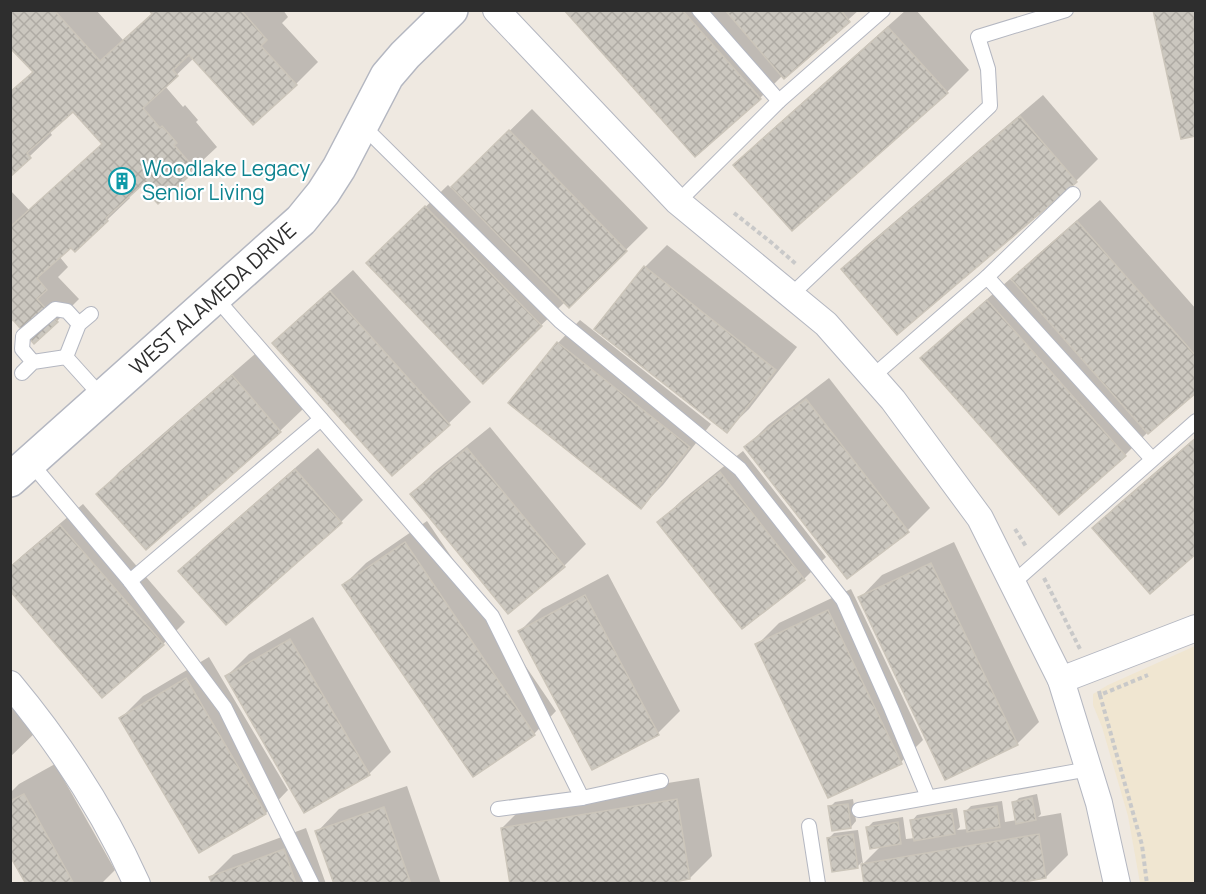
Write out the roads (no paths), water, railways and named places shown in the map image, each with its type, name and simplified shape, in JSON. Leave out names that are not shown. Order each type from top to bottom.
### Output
[{"type":"street","name":"WEST ALAMEDA DRIVE","points":[[20,471],[301,220],[323,193],[339,168],[387,76],[451,10]]},
{"type":"street","points":[[496,10],[678,202],[826,324],[893,400],[980,518],[1060,680],[1099,803],[1117,884]]},
{"type":"street","points":[[1060,680],[1196,628]]},
{"type":"street","points":[[10,684],[53,737],[110,831],[137,884]]},
{"type":"lane","points":[[699,10],[779,101]]},
{"type":"lane","points":[[678,202],[779,101],[883,10]]},
{"type":"lane","points":[[791,295],[990,106],[988,69],[978,37],[1066,10]]},
{"type":"lane","points":[[361,124],[560,321],[740,469],[843,600],[928,797]]},
{"type":"lane","points":[[873,377],[987,278],[1073,194]]},
{"type":"lane","points":[[987,278],[1152,459]]},
{"type":"lane","points":[[216,298],[492,616],[582,798]]},
{"type":"lane","points":[[33,362],[22,349],[23,336],[55,309],[67,311],[79,324]]},
{"type":"lane","points":[[66,357],[79,324],[91,314]]},
{"type":"lane","points":[[66,357],[103,398]]},
{"type":"lane","points":[[22,373],[33,362],[66,357]]},
{"type":"lane","points":[[130,581],[321,418]]},
{"type":"lane","points":[[1013,583],[1196,421]]},
{"type":"lane","points":[[20,471],[130,581],[225,708],[312,884]]},
{"type":"lane","points":[[859,810],[1089,769]]},
{"type":"lane","points":[[498,809],[582,798],[662,781]]},
{"type":"lane","points":[[809,826],[818,884]]},
{"type":"place","name":"Woodlake Legacy Senior Living","points":[[122,181]]}]
